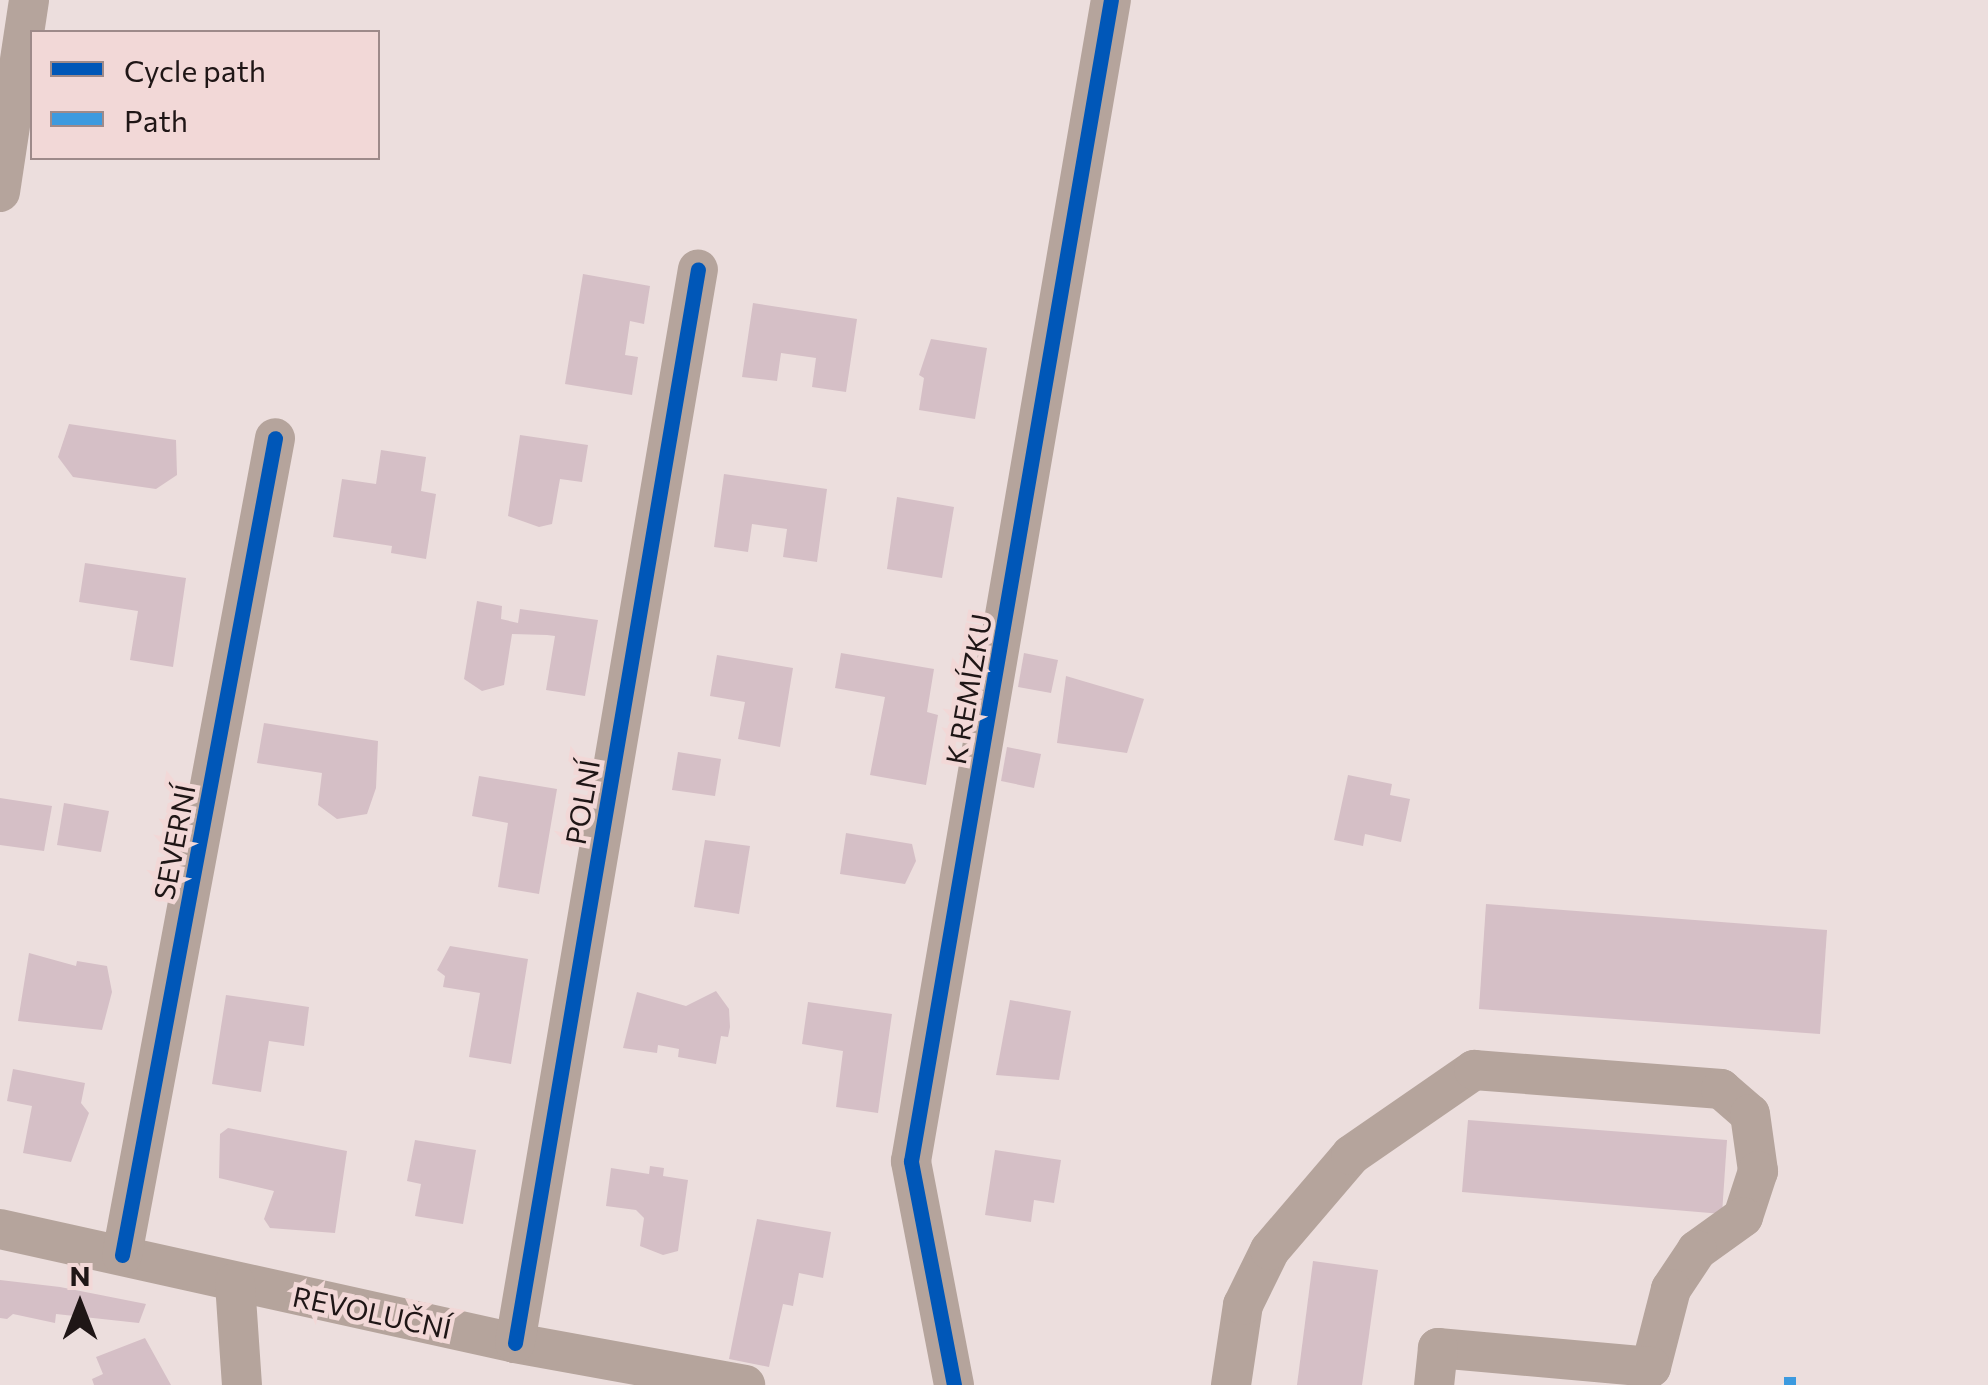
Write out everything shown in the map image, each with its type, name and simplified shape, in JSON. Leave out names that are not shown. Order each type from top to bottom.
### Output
[{"type":"street","points":[[0,192],[29,0]]},
{"type":"street","name":"K REMÍZKU","points":[[954,1385],[911,1161],[1111,0]]},
{"type":"street","name":"POLNÍ","points":[[515,1343],[698,269]]},
{"type":"street","name":"SEVERNÍ","points":[[122,1254],[275,438]]},
{"type":"street","points":[[1231,1385],[1243,1305],[1270,1250],[1351,1155],[1474,1070],[1721,1089],[1750,1114],[1758,1171],[1744,1217],[1697,1250],[1670,1289],[1651,1367],[1438,1348],[1434,1385]]},
{"type":"street","name":"REVOLUČNÍ","points":[[0,1228],[515,1343],[746,1385]]},
{"type":"street","points":[[234,1283],[242,1385]]},
{"type":"building","points":[[583,274],[650,286],[644,324],[630,321],[625,355],[638,357],[632,395],[565,384]]},
{"type":"building","points":[[753,303],[857,319],[846,392],[812,387],[816,358],[781,353],[777,381],[742,377]]},
{"type":"building","points":[[931,339],[987,348],[975,419],[919,410],[924,378],[919,375]]},
{"type":"building","points":[[69,424],[176,440],[177,475],[156,489],[73,477],[58,457]]},
{"type":"building","points":[[520,435],[588,445],[582,482],[560,479],[552,524],[539,527],[508,516]]},
{"type":"building","points":[[381,450],[426,457],[421,491],[436,494],[426,559],[391,553],[392,546],[333,537],[342,479],[376,484]]},
{"type":"building","points":[[724,474],[827,489],[817,562],[783,557],[787,529],[752,524],[748,552],[714,547]]},
{"type":"building","points":[[897,497],[954,507],[942,578],[887,569]]},
{"type":"building","points":[[85,563],[186,578],[173,667],[130,660],[138,611],[79,602]]},
{"type":"building","points":[[477,601],[502,606],[501,619],[518,623],[520,609],[598,620],[585,696],[546,690],[555,636],[512,634],[504,685],[482,691],[464,679]]},
{"type":"building","points":[[841,653],[934,669],[927,712],[938,715],[926,785],[870,775],[885,697],[835,688]]},
{"type":"building","points":[[1024,653],[1058,660],[1051,693],[1018,687]]},
{"type":"building","points":[[717,655],[793,668],[780,747],[738,739],[745,702],[710,696]]},
{"type":"building","points":[[1066,676],[1144,699],[1127,753],[1057,743]]},
{"type":"building","points":[[264,723],[378,741],[376,788],[367,814],[337,819],[318,805],[322,773],[257,763]]},
{"type":"building","points":[[1007,747],[1041,754],[1034,788],[1001,781]]},
{"type":"building","points":[[678,752],[721,759],[715,796],[672,790]]},
{"type":"building","points":[[1348,775],[1392,784],[1390,795],[1410,799],[1401,842],[1365,834],[1363,846],[1334,840]]},
{"type":"building","points":[[479,776],[557,789],[539,894],[498,887],[508,823],[472,816]]},
{"type":"building","points":[[0,798],[52,806],[44,851],[0,845]]},
{"type":"building","points":[[64,803],[109,811],[101,852],[57,845]]},
{"type":"building","points":[[846,833],[912,844],[916,861],[905,884],[840,874]]},
{"type":"building","points":[[705,840],[750,846],[739,914],[694,907]]},
{"type":"building","points":[[1486,904],[1827,930],[1820,1034],[1479,1009]]},
{"type":"building","points":[[450,946],[528,959],[511,1064],[469,1057],[480,993],[443,987],[445,976],[437,970]]},
{"type":"building","points":[[29,953],[76,966],[77,961],[107,966],[112,992],[102,1030],[18,1021]]},
{"type":"building","points":[[716,991],[729,1009],[730,1027],[728,1037],[721,1036],[716,1064],[678,1057],[679,1049],[658,1045],[657,1053],[623,1048],[637,992],[686,1006]]},
{"type":"building","points":[[226,995],[309,1007],[304,1046],[269,1041],[261,1092],[212,1084]]},
{"type":"building","points":[[1010,1000],[1071,1011],[1059,1080],[996,1075]]},
{"type":"building","points":[[808,1002],[892,1014],[878,1113],[836,1107],[843,1051],[802,1044]]},
{"type":"building","points":[[13,1069],[85,1083],[81,1103],[89,1113],[71,1162],[23,1153],[32,1106],[7,1101]]},
{"type":"building","points":[[1468,1120],[1727,1140],[1722,1214],[1462,1192]]},
{"type":"building","points":[[228,1128],[347,1151],[335,1233],[270,1228],[264,1219],[274,1191],[219,1178],[220,1134]]},
{"type":"building","points":[[415,1140],[476,1150],[463,1224],[415,1216],[421,1184],[407,1181]]},
{"type":"building","points":[[995,1150],[1061,1160],[1054,1203],[1034,1200],[1031,1222],[985,1215]]},
{"type":"building","points":[[650,1166],[664,1168],[663,1176],[688,1180],[678,1251],[663,1255],[640,1246],[644,1218],[636,1210],[606,1206],[611,1168],[649,1174]]},
{"type":"building","points":[[757,1219],[831,1232],[823,1278],[799,1273],[793,1306],[783,1304],[769,1367],[729,1359]]},
{"type":"building","points":[[1313,1261],[1378,1270],[1362,1385],[1297,1385]]},
{"type":"building","points":[[0,1280],[146,1304],[139,1323],[56,1314],[55,1323],[13,1314],[7,1319],[0,1318]]},
{"type":"building","points":[[145,1338],[171,1385],[94,1385],[92,1379],[103,1374],[96,1357]]},
{"type":"marked path","points":[[1790,1377],[1790,1385]]},
{"type":"cycle path","points":[[954,1385],[911,1161],[1111,0]]},
{"type":"cycle path","points":[[515,1343],[698,269]]},
{"type":"cycle path","points":[[122,1255],[275,438]]}]
